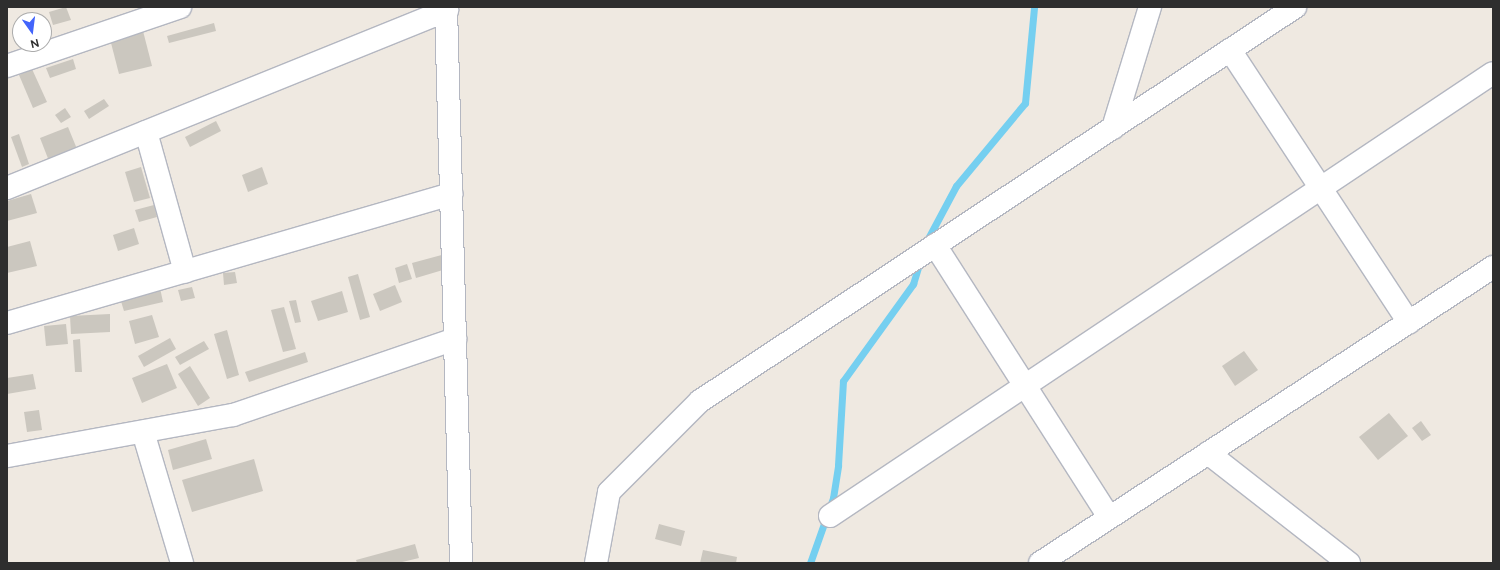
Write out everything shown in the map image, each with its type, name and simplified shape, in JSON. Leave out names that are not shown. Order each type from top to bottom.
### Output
[{"type":"street","points":[[1113,128],[1150,7]]},
{"type":"street","points":[[596,563],[609,492],[700,401],[1295,7]]},
{"type":"street","points":[[7,66],[174,8]]},
{"type":"street","points":[[7,188],[446,8],[461,563]]},
{"type":"street","points":[[1230,50],[1409,322]]},
{"type":"street","points":[[830,516],[1493,73]]},
{"type":"street","points":[[146,132],[185,272]]},
{"type":"street","points":[[7,323],[452,194]]},
{"type":"street","points":[[935,245],[1109,518]]},
{"type":"street","points":[[1040,563],[1493,267]]},
{"type":"street","points":[[7,456],[233,415],[455,339]]},
{"type":"street","points":[[143,432],[182,563]]},
{"type":"street","points":[[1208,453],[1349,563]]},
{"type":"building","points":[[66,7],[71,20],[53,25],[52,12],[49,12]]},
{"type":"building","points":[[214,23],[216,31],[169,43],[167,36]]},
{"type":"building","points":[[143,31],[152,66],[119,74],[110,39]]},
{"type":"building","points":[[73,59],[76,69],[50,78],[46,68]]},
{"type":"building","points":[[32,69],[47,102],[33,108],[19,75]]},
{"type":"building","points":[[104,99],[109,106],[89,119],[84,111]]},
{"type":"building","points":[[65,108],[71,117],[61,123],[55,115]]},
{"type":"building","points":[[216,121],[221,131],[190,147],[185,137]]},
{"type":"building","points":[[68,127],[77,149],[49,161],[40,138]]},
{"type":"building","points":[[19,134],[29,164],[22,167],[11,137]]},
{"type":"building","points":[[141,167],[150,198],[134,202],[125,172]]},
{"type":"building","points":[[262,167],[268,184],[248,192],[242,175]]},
{"type":"building","points":[[31,194],[37,213],[7,221],[7,201]]},
{"type":"building","points":[[154,205],[157,217],[139,222],[135,210]]},
{"type":"building","points":[[134,228],[139,244],[118,251],[113,235]]},
{"type":"building","points":[[30,241],[37,266],[7,273],[7,247]]},
{"type":"building","points":[[449,253],[453,267],[416,278],[412,263]]},
{"type":"building","points":[[407,264],[412,279],[399,283],[395,268]]},
{"type":"building","points":[[235,272],[237,283],[224,285],[223,273]]},
{"type":"building","points":[[358,274],[370,317],[360,320],[348,277]]},
{"type":"building","points":[[395,285],[402,302],[380,311],[373,294]]},
{"type":"building","points":[[192,287],[195,298],[181,301],[178,290]]},
{"type":"building","points":[[160,288],[163,302],[124,311],[120,298]]},
{"type":"building","points":[[342,291],[348,312],[318,321],[311,301]]},
{"type":"building","points":[[296,300],[301,322],[295,323],[289,301]]},
{"type":"building","points":[[284,307],[296,349],[283,352],[271,310]]},
{"type":"building","points":[[110,314],[110,332],[71,334],[70,316]]},
{"type":"building","points":[[152,315],[159,337],[135,344],[129,321]]},
{"type":"building","points":[[66,324],[68,344],[46,346],[44,326]]},
{"type":"building","points":[[227,330],[239,375],[227,379],[214,334]]},
{"type":"building","points":[[170,338],[176,349],[144,367],[138,356]]},
{"type":"building","points":[[80,339],[82,372],[75,372],[73,340]]},
{"type":"building","points":[[204,341],[209,349],[180,365],[175,357]]},
{"type":"building","points":[[1244,351],[1258,370],[1235,386],[1222,366]]},
{"type":"building","points":[[305,352],[308,362],[249,382],[245,372]]},
{"type":"building","points":[[167,364],[177,388],[142,403],[132,378]]},
{"type":"building","points":[[190,366],[210,398],[198,406],[178,374]]},
{"type":"building","points":[[33,374],[36,389],[7,394],[7,378]]},
{"type":"building","points":[[39,410],[42,430],[27,432],[24,412]]},
{"type":"building","points":[[1389,413],[1408,436],[1378,460],[1359,437]]},
{"type":"building","points":[[1421,421],[1431,435],[1422,441],[1412,428]]},
{"type":"building","points":[[206,439],[212,459],[173,470],[168,450]]},
{"type":"building","points":[[254,459],[263,491],[192,512],[182,480]]},
{"type":"building","points":[[659,524],[685,531],[681,546],[655,539]]},
{"type":"building","points":[[415,544],[419,558],[398,563],[357,563],[356,560]]},
{"type":"building","points":[[703,550],[737,557],[736,563],[700,563]]},
{"type":"waterway","points":[[924,246],[956,186],[1025,103],[1034,7]]},
{"type":"waterway","points":[[810,563],[833,498],[838,465],[843,381],[913,284],[920,261]]}]
